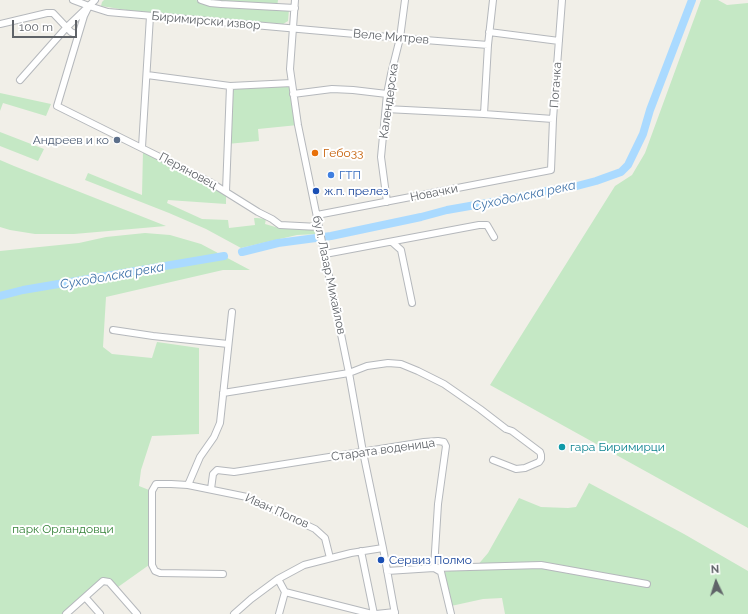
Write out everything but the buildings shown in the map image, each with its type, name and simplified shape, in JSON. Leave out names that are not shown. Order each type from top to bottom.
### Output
[{"type":"street","name":"Биримирски извор","points":[[73,0],[108,12],[293,28]]},
{"type":"street","points":[[20,80],[66,28],[95,0]]},
{"type":"street","name":"Биримирски извор","points":[[200,0],[221,4],[294,8]]},
{"type":"street","name":"бул. Лазар Михайлов","points":[[295,0],[290,69],[298,125],[349,373],[395,613]]},
{"type":"street","name":"Календерска","points":[[387,202],[381,157],[390,74],[400,38],[405,0]]},
{"type":"street","points":[[484,114],[489,32],[493,0]]},
{"type":"street","name":"Погачка","points":[[551,170],[553,119],[562,0]]},
{"type":"street","points":[[0,24],[47,13],[53,14],[66,28],[78,35],[89,6]]},
{"type":"street","points":[[142,147],[150,16]]},
{"type":"street","name":"Веле Митрев","points":[[293,28],[488,45]]},
{"type":"street","points":[[489,32],[559,41]]},
{"type":"street","name":"Перяновец","points":[[78,35],[57,106],[210,182],[280,225],[320,228]]},
{"type":"street","points":[[147,75],[230,86],[292,83]]},
{"type":"street","points":[[226,191],[230,86]]},
{"type":"street","points":[[293,94],[332,89],[388,94]]},
{"type":"street","points":[[386,109],[553,119]]},
{"type":"street","name":"Новачки","points":[[317,215],[551,170]]},
{"type":"street","points":[[325,254],[479,225],[487,225],[494,237]]},
{"type":"street","points":[[392,242],[401,250],[412,303]]},
{"type":"street","points":[[188,485],[200,457],[214,437],[220,423],[222,393],[232,312]]},
{"type":"street","points":[[113,330],[228,344]]},
{"type":"street","points":[[222,393],[349,373],[367,366],[388,363],[401,364],[444,384],[506,429],[512,430],[540,452],[541,455],[541,459],[538,462],[525,468],[516,469],[493,460]]},
{"type":"street","name":"Старата воденица","points":[[211,489],[213,474],[217,470],[234,472],[424,442],[444,442],[446,446],[438,504],[434,568]]},
{"type":"street","name":"Иван Попов","points":[[223,574],[160,573],[155,570],[152,564],[152,491],[156,484],[188,485],[247,497],[315,528],[325,538],[330,558]]},
{"type":"street","points":[[234,614],[278,579],[304,565],[360,551],[383,548]]},
{"type":"street","points":[[360,551],[374,614]]},
{"type":"street","points":[[387,571],[541,565],[647,584]]},
{"type":"street","points":[[434,568],[441,572],[451,614]]},
{"type":"street","points":[[278,579],[285,592],[279,614]]},
{"type":"street","points":[[66,614],[103,581],[109,582],[137,614]]},
{"type":"street","points":[[285,592],[374,614],[395,613]]},
{"type":"street","points":[[85,596],[100,614]]},
{"type":"street","points":[[337,614],[340,606]]},
{"type":"green space","points":[[104,0],[196,0],[200,2],[289,9],[288,21],[283,24],[133,11],[101,6]]},
{"type":"green space","points":[[221,0],[278,0],[277,7],[221,4]]},
{"type":"green space","points":[[701,0],[718,0],[727,5],[748,3],[748,528],[490,385],[615,186],[632,175],[645,153]]},
{"type":"green space","points":[[292,83],[298,125],[258,129],[259,141],[227,144],[230,86]]},
{"type":"green space","points":[[0,93],[51,104],[46,116],[3,103],[0,111]]},
{"type":"green space","points":[[0,132],[44,149],[38,161],[0,146]]},
{"type":"green space","points":[[143,151],[226,195],[226,204],[168,200],[167,203],[202,219],[228,220],[229,228],[255,225],[254,218],[257,218],[266,219],[265,224],[279,228],[316,230],[317,234],[297,235],[241,248],[206,229],[85,180],[88,173],[142,195]]},
{"type":"green space","points":[[0,160],[166,226],[74,234],[35,234],[0,227]]},
{"type":"green space","name":"парк Орландовци","points":[[145,233],[170,235],[201,244],[250,270],[223,270],[106,297],[103,347],[112,354],[152,358],[157,342],[199,348],[199,434],[152,436],[141,470],[139,486],[149,490],[149,565],[118,587],[111,580],[101,578],[63,614],[0,614],[0,251],[79,243],[106,237]]},
{"type":"green space","points":[[589,483],[684,534],[748,571],[748,614],[505,614],[502,598],[483,599],[451,606],[444,572],[476,567],[488,553],[519,498],[541,507],[576,507]]},
{"type":"waterway","name":"Суходолска река","points":[[242,252],[278,243],[331,236],[447,210],[573,187],[621,172],[628,165],[643,134],[650,110],[692,0]]},
{"type":"waterway","name":"Суходолска река","points":[[0,296],[23,290],[224,256]]},
{"type":"place","name":"Андреев и ко","points":[[117,140]]},
{"type":"place","name":"Гебо33","points":[[315,153]]},
{"type":"place","name":"ГТП","points":[[331,175]]},
{"type":"place","name":"ж.п. прелез","points":[[316,191]]},
{"type":"place","name":"гара Биримирци","points":[[562,447]]},
{"type":"place","name":"Сервиз Полмо","points":[[381,560]]}]
